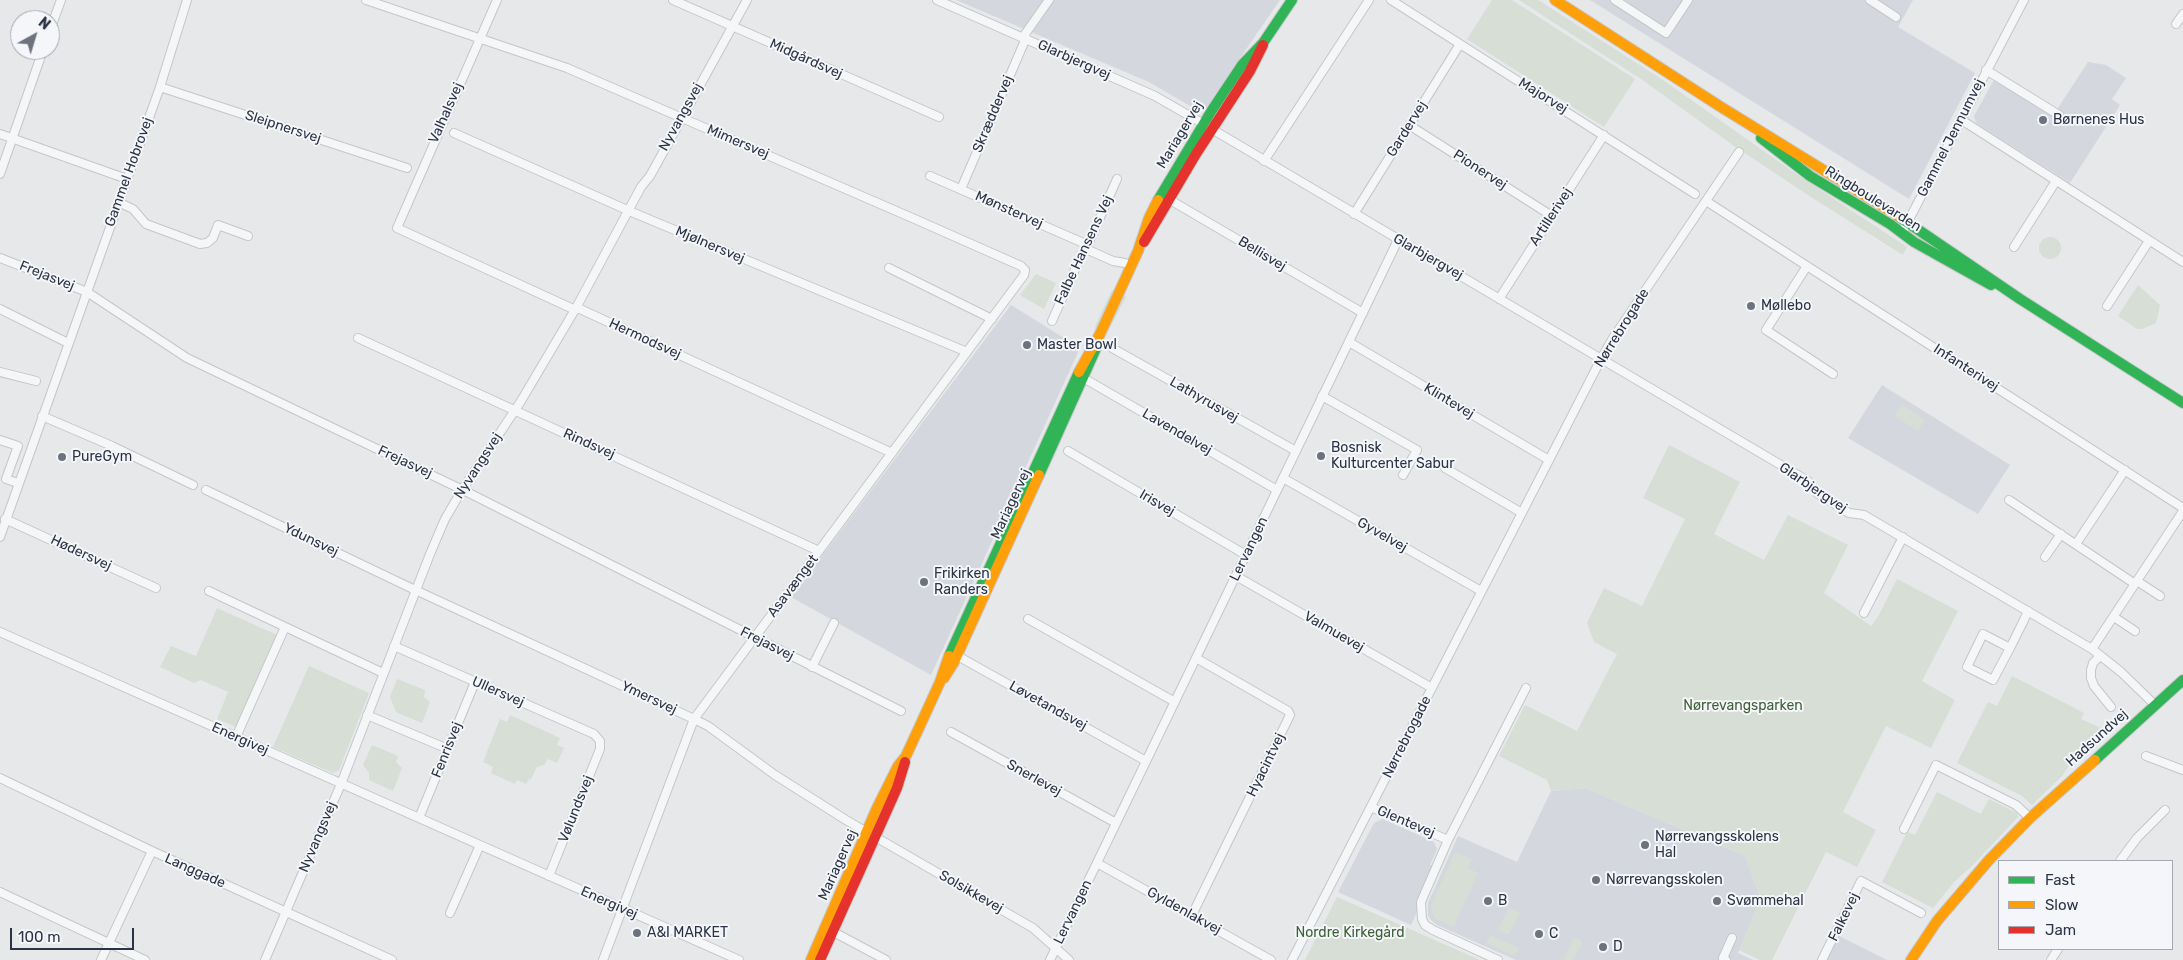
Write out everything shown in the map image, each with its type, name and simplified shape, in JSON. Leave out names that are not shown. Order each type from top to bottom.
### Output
[{"type":"street","name":"Gammel Hobrovej","points":[[0,537],[160,86],[187,0]]},
{"type":"street","name":"Mimersvej","points":[[366,0],[567,68],[1021,266]]},
{"type":"street","name":"Valhalsvej","points":[[397,228],[497,0]]},
{"type":"street","name":"Midgårdsvej","points":[[673,0],[939,116]]},
{"type":"street","name":"Nyvangsvej","points":[[265,960],[341,784],[445,519],[514,411],[576,308],[746,0]]},
{"type":"street","name":"Glarbjergvej","points":[[937,0],[1155,96],[1207,126],[1808,481],[1817,493],[1849,513],[1864,515],[2092,649],[2155,705]]},
{"type":"street","name":"Skræddervej","points":[[961,189],[1025,38],[1049,0]]},
{"type":"street","points":[[1264,161],[1369,0]]},
{"type":"street","name":"Majorvej","points":[[1392,0],[1694,194]]},
{"type":"street","name":"Ringboulevarden","points":[[1555,0],[1721,107],[1908,223],[2020,299],[2183,404]]},
{"type":"street","points":[[1615,0],[1666,33],[1688,0]]},
{"type":"street","points":[[1870,0],[1896,17]]},
{"type":"street","name":"Gammel Jennumvej","points":[[1902,233],[2024,0]]},
{"type":"street","name":"Mariagervej","points":[[811,960],[829,929],[871,834],[889,784],[906,756],[940,682],[950,670],[954,653],[1081,376],[1098,346],[1100,334],[1138,251],[1149,218],[1165,198],[1207,126],[1250,70],[1263,43],[1292,1]]},
{"type":"street","points":[[2176,24],[2183,14]]},
{"type":"street","name":"Gardervej","points":[[1354,214],[1460,44]]},
{"type":"street","points":[[0,174],[39,60]]},
{"type":"street","name":"Gammel Jennumvej","points":[[1986,70],[2059,115]]},
{"type":"street","name":"Sleipnersvej","points":[[160,86],[407,168]]},
{"type":"street","name":"Ringboulevarden","points":[[1721,107],[1810,176],[1914,242],[2020,299]]},
{"type":"street","points":[[1960,119],[2183,262]]},
{"type":"street","name":"Pionervej","points":[[1409,125],[1552,216]]},
{"type":"street","name":"Mjølnersvej","points":[[454,133],[629,211],[967,352]]},
{"type":"street","points":[[0,134],[127,179]]},
{"type":"street","name":"Artillerivej","points":[[1499,299],[1604,135]]},
{"type":"street","name":"Nørrebrogade","points":[[1292,960],[1601,359],[1613,338],[1739,152]]},
{"type":"street","name":"Mønstervej","points":[[930,176],[1088,247],[1113,261],[1125,263]]},
{"type":"street","name":"Falbe Hansens Vej","points":[[1052,321],[1081,256],[1088,247],[1117,179]]},
{"type":"street","points":[[2014,247],[2056,181]]},
{"type":"street","name":"Bellisvej","points":[[1165,198],[1362,313]]},
{"type":"street","name":"Infanterivej","points":[[1706,201],[2125,470],[2183,510]]},
{"type":"street","points":[[118,202],[133,209],[146,224],[200,244],[207,243],[213,238],[218,225],[248,236]]},
{"type":"street","name":"Hermodsvej","points":[[397,228],[892,453]]},
{"type":"street","name":"Lervangen","points":[[1050,960],[1398,240]]},
{"type":"street","points":[[2107,306],[2149,241]]},
{"type":"street","name":"Frejasvej","points":[[0,258],[86,292],[187,358],[462,490],[901,710]]},
{"type":"street","name":"Asavænget","points":[[603,960],[694,719],[1024,275],[1025,270],[1021,266]]},
{"type":"street","points":[[1807,266],[1766,330],[1833,374]]},
{"type":"street","points":[[889,268],[992,319]]},
{"type":"street","points":[[0,309],[68,343]]},
{"type":"street","name":"Rindsvej","points":[[358,338],[820,551]]},
{"type":"street","name":"Klintevej","points":[[1349,342],[1549,460]]},
{"type":"street","name":"Lathyrusvej","points":[[1112,348],[1296,452]]},
{"type":"street","points":[[0,372],[36,381]]},
{"type":"street","name":"Lavendelvej","points":[[1081,376],[1277,490]]},
{"type":"street","points":[[1322,396],[1418,450],[1403,475]]},
{"type":"street","points":[[42,416],[112,446],[193,485]]},
{"type":"street","points":[[0,440],[18,446],[6,479],[18,483]]},
{"type":"street","name":"Irisvej","points":[[1068,452],[1246,555]]},
{"type":"street","points":[[1445,468],[1522,513]]},
{"type":"street","points":[[2076,544],[2125,470]]},
{"type":"street","name":"Gyvelvej","points":[[1283,478],[1481,592]]},
{"type":"street","name":"Ydunsvej","points":[[206,490],[416,590]]},
{"type":"street","points":[[2010,500],[2160,596]]},
{"type":"street","points":[[2092,649],[2183,510]]},
{"type":"street","name":"Hødersvej","points":[[5,519],[156,588]]},
{"type":"street","points":[[2045,557],[2061,534]]},
{"type":"street","points":[[1864,613],[1903,538]]},
{"type":"street","name":"Valmuevej","points":[[1236,576],[1432,688]]},
{"type":"street","name":"Ymersvej","points":[[416,590],[708,726],[775,775],[871,834]]},
{"type":"street","points":[[209,592],[383,673]]},
{"type":"street","points":[[2010,648],[1984,634],[1967,666],[1993,680],[2010,648],[2028,612]]},
{"type":"street","points":[[2114,617],[2135,631]]},
{"type":"street","points":[[1028,619],[1175,702]]},
{"type":"street","points":[[812,666],[834,623]]},
{"type":"street","points":[[236,737],[285,627]]},
{"type":"street","name":"Energivej","points":[[0,632],[739,960]]},
{"type":"street","name":"Ullersvej","points":[[394,646],[594,734],[600,741]]},
{"type":"street","name":"Løvetandsvej","points":[[954,653],[1146,761]]},
{"type":"street","points":[[2100,656],[2093,663],[2091,678],[2094,686],[2111,707]]},
{"type":"street","name":"Hyacintvej","points":[[1192,915],[1290,715],[1288,711],[1196,658]]},
{"type":"street","name":"Hadsundvej","points":[[1911,960],[1936,920],[1988,860],[2030,818],[2183,680]]},
{"type":"street","name":"Fenrisvej","points":[[419,818],[475,682]]},
{"type":"street","points":[[1448,840],[1526,688]]},
{"type":"street","points":[[367,715],[448,749]]},
{"type":"street","name":"Snerlevej","points":[[951,732],[1116,823]]},
{"type":"street","name":"Vølundsvej","points":[[549,876],[600,749],[600,741]]},
{"type":"street","points":[[2146,756],[2183,770]]},
{"type":"street","points":[[1904,829],[1936,765],[2016,805],[2030,818]]},
{"type":"street","name":"Langgade","points":[[0,778],[152,852],[392,960]]},
{"type":"street","name":"Glentevej","points":[[1371,807],[1448,840],[1421,902],[1422,919],[1425,925],[1433,930],[1498,960]]},
{"type":"street","points":[[2121,860],[2137,838],[2165,810]]},
{"type":"street","name":"Solsikkevej","points":[[871,834],[1033,928],[1069,960]]},
{"type":"street","points":[[450,913],[480,845]]},
{"type":"street","points":[[101,960],[152,852]]},
{"type":"street","name":"Gyldenlakvej","points":[[1097,863],[1271,960]]},
{"type":"street","name":"Falkevej","points":[[1822,960],[1861,881],[1922,913]]},
{"type":"street","points":[[0,892],[145,960]]},
{"type":"street","points":[[829,929],[886,960]]},
{"type":"street","name":"Mariagervej","points":[[820,960],[829,929]]},
{"type":"street","points":[[1726,960],[1723,958],[1732,938]]},
{"type":"shaded area","points":[[956,0],[1280,0],[1205,109],[1197,110],[1149,82]]},
{"type":"shaded area","points":[[1590,0],[1913,0],[1898,27],[1975,73],[1909,199]]},
{"type":"shaded area","name":"Børnenes Hus","points":[[2088,62],[2106,65],[2126,78],[2112,99],[2120,105],[2070,183],[1976,123],[1974,116],[1995,78],[2054,114]]},
{"type":"shaded area","points":[[1011,305],[1080,348],[931,675],[791,597]]},
{"type":"shaded area","points":[[1882,385],[2010,465],[1978,514],[1848,438]]},
{"type":"shaded area","name":"Nørrevangsskolen","points":[[1585,788],[1745,856],[1761,899],[1738,953],[1753,960],[1516,960],[1437,925],[1430,919],[1428,903],[1458,836],[1517,862],[1551,791]]},
{"type":"shaded area","points":[[1383,819],[1434,842],[1437,849],[1430,865],[1433,866],[1417,903],[1417,912],[1411,925],[1338,892],[1374,823]]},
{"type":"shaded area","points":[[1839,936],[1887,960],[1825,960]]},
{"type":"green space","points":[[1492,0],[1512,0],[1635,79],[1604,127],[1467,39]]},
{"type":"green space","points":[[1519,0],[1538,0],[1663,80],[1799,176],[1907,247],[1903,255],[1737,148],[1641,79]]},
{"type":"green space","points":[[2050,237],[2058,240],[2061,248],[2058,256],[2050,259],[2042,256],[2039,248],[2042,240]]},
{"type":"green space","points":[[1036,274],[1056,283],[1044,309],[1020,295]]},
{"type":"green space","points":[[2138,285],[2160,305],[2156,323],[2142,329],[2137,329],[2118,316]]},
{"type":"green space","points":[[1112,290],[1115,291],[1093,336],[1096,324]]},
{"type":"green space","points":[[1123,295],[1126,297],[1103,341],[1103,338]]},
{"type":"green space","points":[[1902,404],[1925,420],[1918,431],[1894,416]]},
{"type":"green space","name":"Nørrevangsparken","points":[[1669,445],[1740,482],[1714,534],[1764,560],[1788,515],[1848,545],[1824,593],[1871,626],[1879,615],[1897,579],[1958,611],[1922,681],[1955,700],[1931,748],[1886,726],[1843,812],[1876,830],[1857,867],[1826,852],[1772,960],[1760,960],[1739,950],[1761,899],[1745,856],[1585,788],[1551,791],[1547,780],[1499,756],[1525,705],[1577,731],[1617,654],[1594,642],[1587,623],[1604,588],[1642,606],[1685,519],[1643,498]]},
{"type":"green space","points":[[217,608],[277,635],[236,727],[217,719],[228,692],[201,680],[194,683],[160,667],[171,646],[196,656]]},
{"type":"green space","points":[[309,666],[369,693],[339,770],[333,773],[273,747]]},
{"type":"green space","points":[[2012,676],[2084,713],[2081,719],[2105,730],[2080,750],[2062,776],[2032,805],[2022,796],[1957,763],[1988,702],[1997,706]]},
{"type":"green space","points":[[397,679],[425,690],[424,697],[430,702],[422,723],[396,712],[390,697]]},
{"type":"green space","points":[[510,715],[560,738],[557,745],[564,748],[557,763],[548,759],[544,765],[537,767],[526,784],[517,780],[515,784],[491,773],[493,767],[483,762],[500,719],[507,722]]},
{"type":"green space","points":[[372,745],[398,756],[396,762],[402,768],[393,791],[369,780],[369,773],[363,765]]},
{"type":"green space","points":[[1937,792],[1981,814],[1989,799],[2017,813],[2018,817],[1973,865],[1954,882],[1933,908],[1882,882],[1907,832],[1915,835]]},
{"type":"green space","points":[[1455,852],[1472,859],[1468,868],[1478,873],[1454,927],[1434,918],[1430,907]]},
{"type":"green space","name":"Nordre Kirkegård","points":[[1337,897],[1480,960],[1305,960]]},
{"type":"green space","points":[[1509,908],[1520,913],[1509,935],[1498,930]]},
{"type":"green space","points":[[1490,935],[1519,948],[1515,956],[1486,943]]},
{"type":"green space","points":[[1574,937],[1583,941],[1574,960],[1564,959]]},
{"type":"traffic: fast","points":[[1158,200],[1212,110],[1242,65],[1263,43],[1292,0]]},
{"type":"traffic: fast","points":[[1761,138],[1810,176],[1890,224],[1914,242],[1991,285]]},
{"type":"traffic: fast","points":[[1898,216],[2020,299],[2183,403]]},
{"type":"traffic: fast","points":[[1039,475],[1098,344]]},
{"type":"traffic: fast","points":[[949,656],[1079,372]]},
{"type":"traffic: fast","points":[[2095,760],[2183,680]]},
{"type":"traffic: slow","points":[[1555,0],[1721,107],[1898,216]]},
{"type":"traffic: slow","points":[[1079,372],[1100,334],[1138,251],[1149,218],[1158,200]]},
{"type":"traffic: slow","points":[[944,678],[954,662],[1039,475]]},
{"type":"traffic: slow","points":[[811,960],[877,808],[898,766],[906,756],[940,682],[949,656]]},
{"type":"traffic: slow","points":[[1911,960],[1937,921],[1989,860],[2030,818],[2095,760]]},
{"type":"traffic: jam","points":[[1144,242],[1196,154],[1250,71],[1263,45]]},
{"type":"traffic: jam","points":[[820,960],[897,788],[905,762]]},
{"type":"place","name":"Børnenes Hus","points":[[2043,120]]},
{"type":"place","name":"Møllebo","points":[[1751,306]]},
{"type":"place","name":"Master Bowl","points":[[1027,345]]},
{"type":"place","name":"Bosnisk Kulturcenter Sabur","points":[[1321,456]]},
{"type":"place","name":"PureGym","points":[[62,457]]},
{"type":"place","name":"Frikirken Randers","points":[[924,582]]},
{"type":"place","name":"Nørrevangsskolens Hal","points":[[1645,845]]},
{"type":"place","name":"Nørrevangsskolen","points":[[1596,880]]},
{"type":"place","name":"B","points":[[1488,901]]},
{"type":"place","name":"Svømmehal","points":[[1717,901]]},
{"type":"place","name":"A&I MARKET","points":[[637,933]]},
{"type":"place","name":"C","points":[[1539,934]]},
{"type":"place","name":"D","points":[[1603,947]]}]
